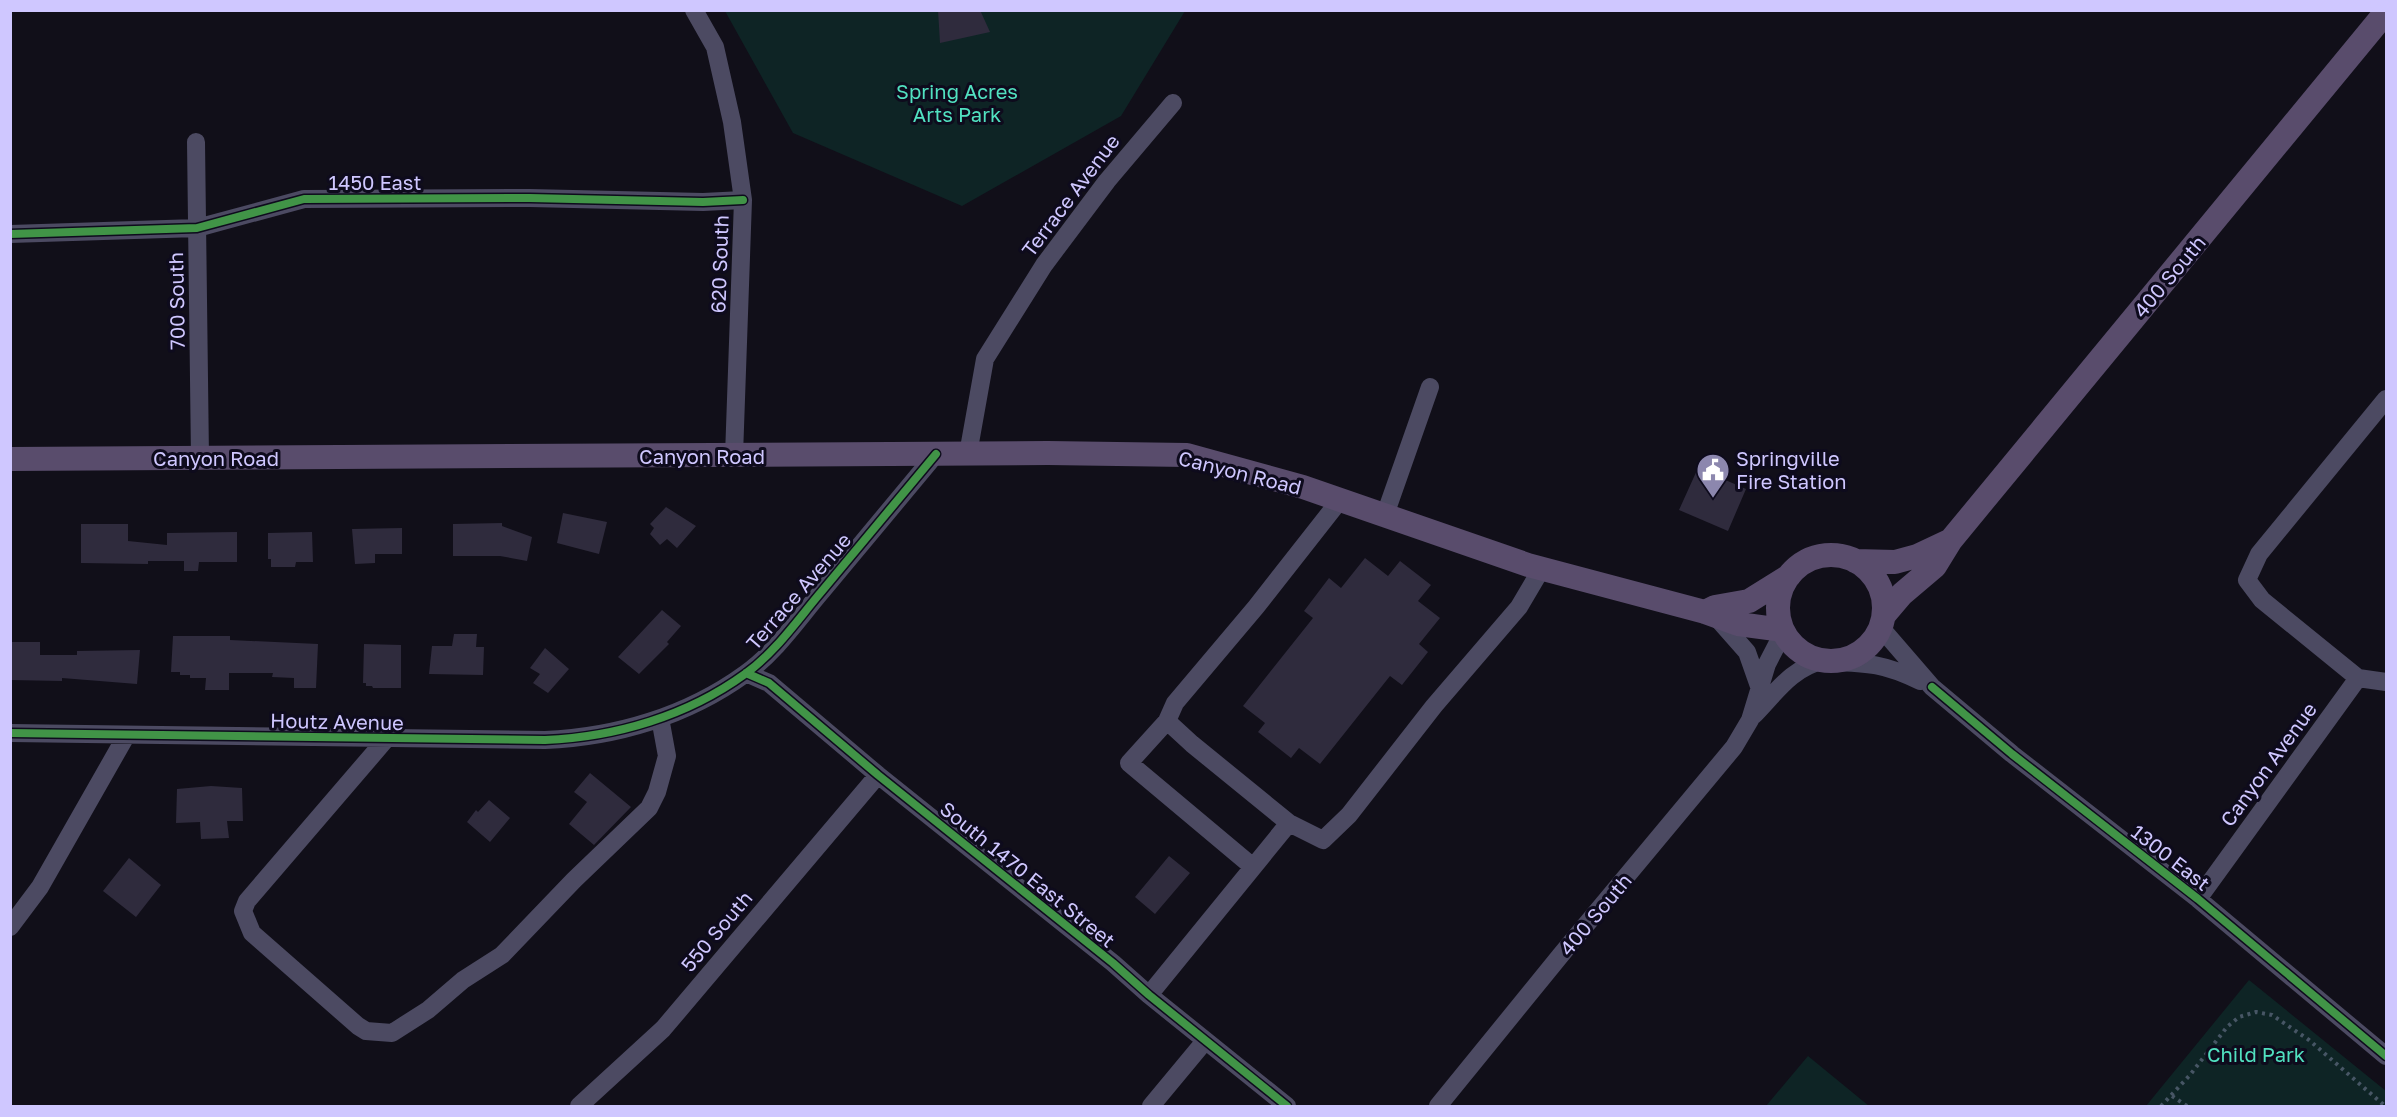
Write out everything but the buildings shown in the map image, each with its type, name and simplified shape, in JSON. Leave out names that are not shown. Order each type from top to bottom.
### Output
[{"type":"main road","name":"400 South","points":[[1883,621],[1902,594],[1935,566],[1951,540],[2386,12]]},
{"type":"main road","name":"Canyon Road","points":[[10,459],[1149,453],[1187,455],[1303,487],[1542,568],[1738,624],[1783,632]]},
{"type":"main road","name":"400 South","points":[[1855,561],[1895,562],[1917,556],[1951,540]]},
{"type":"main road","points":[[1711,615],[1715,607],[1749,601],[1812,558],[1826,555],[1841,556],[1855,561],[1873,574],[1883,594],[1883,621],[1868,646],[1850,658],[1827,662],[1807,656],[1793,646],[1783,632],[1778,617],[1781,588],[1788,576]]},
{"type":"street","name":"620 South","points":[[694,10],[715,47],[732,122],[743,200],[734,456]]},
{"type":"street","name":"Terrace Avenue","points":[[968,454],[985,359],[1044,265],[1129,153],[1173,103]]},
{"type":"street","name":"700 South","points":[[196,142],[200,458]]},
{"type":"street","name":"1450 East","points":[[10,234],[197,228],[304,199],[530,198],[703,202],[743,200]]},
{"type":"street","points":[[1384,515],[1430,387]]},
{"type":"street","points":[[2386,399],[2259,554],[2247,580],[2262,600],[2358,678],[2386,682]]},
{"type":"street","name":"Terrace Avenue","points":[[660,718],[703,699],[746,674],[778,643],[936,454]]},
{"type":"street","points":[[1253,867],[1129,764],[1167,720],[1175,703],[1256,607],[1340,500]]},
{"type":"street","points":[[1167,720],[1192,744],[1289,823],[1323,840],[1349,814],[1434,706],[1519,607],[1542,568]]},
{"type":"street","points":[[1711,615],[1747,652],[1760,689]]},
{"type":"street","name":"1300 East","points":[[1883,621],[1932,687]]},
{"type":"street","name":"400 South","points":[[1750,720],[1767,664],[1783,632]]},
{"type":"street","name":"1300 East","points":[[1827,662],[1874,663],[1900,671],[1932,687],[2012,754],[2198,899],[2386,1056]]},
{"type":"street","name":"400 South","points":[[1438,1107],[1734,747],[1750,720],[1794,673],[1808,664],[1827,662]]},
{"type":"street","name":"South 1470 East Street","points":[[746,674],[769,684],[878,776],[1113,963],[1287,1107]]},
{"type":"street","name":"Canyon Avenue","points":[[2198,899],[2358,678]]},
{"type":"street","points":[[387,738],[248,901],[243,911],[252,933],[358,1026],[366,1032],[392,1033],[428,1010],[463,980],[502,955],[574,880],[649,808],[659,785],[666,756],[660,718]]},
{"type":"street","name":"Houtz Avenue","points":[[10,734],[568,739],[615,732],[660,718]]},
{"type":"street","points":[[10,927],[40,887],[126,736]]},
{"type":"street","name":"550 South","points":[[579,1107],[663,1029],[878,776]]},
{"type":"street","points":[[1149,995],[1289,823]]},
{"type":"street","points":[[1151,1107],[1205,1041]]},
{"type":"path","points":[[2161,1107],[2227,1027],[2239,1017],[2256,1012],[2272,1015],[2309,1040],[2385,1107]]},
{"type":"path","points":[[2172,1096],[2187,1107]]},
{"type":"green space","name":"Spring Acres Arts Park","points":[[725,11],[1185,11],[1121,116],[962,206],[793,133]]},
{"type":"green space","name":"Child Park","points":[[2249,980],[2386,1091],[2386,1106],[2146,1106]]},
{"type":"green space","points":[[1808,1056],[1869,1106],[1766,1106]]},
{"type":"cycle path","points":[[10,234],[197,228],[304,199],[530,198],[703,202],[743,200]]},
{"type":"cycle path","points":[[10,733],[545,740],[598,734],[650,722],[675,713],[723,689],[767,656],[936,454]]},
{"type":"cycle path","points":[[746,673],[769,683],[878,775],[1287,1106]]},
{"type":"cycle path","points":[[1932,687],[2012,754],[2198,899],[2386,1056]]},
{"type":"place","name":"Springville Fire Station","points":[[1713,499]]}]
